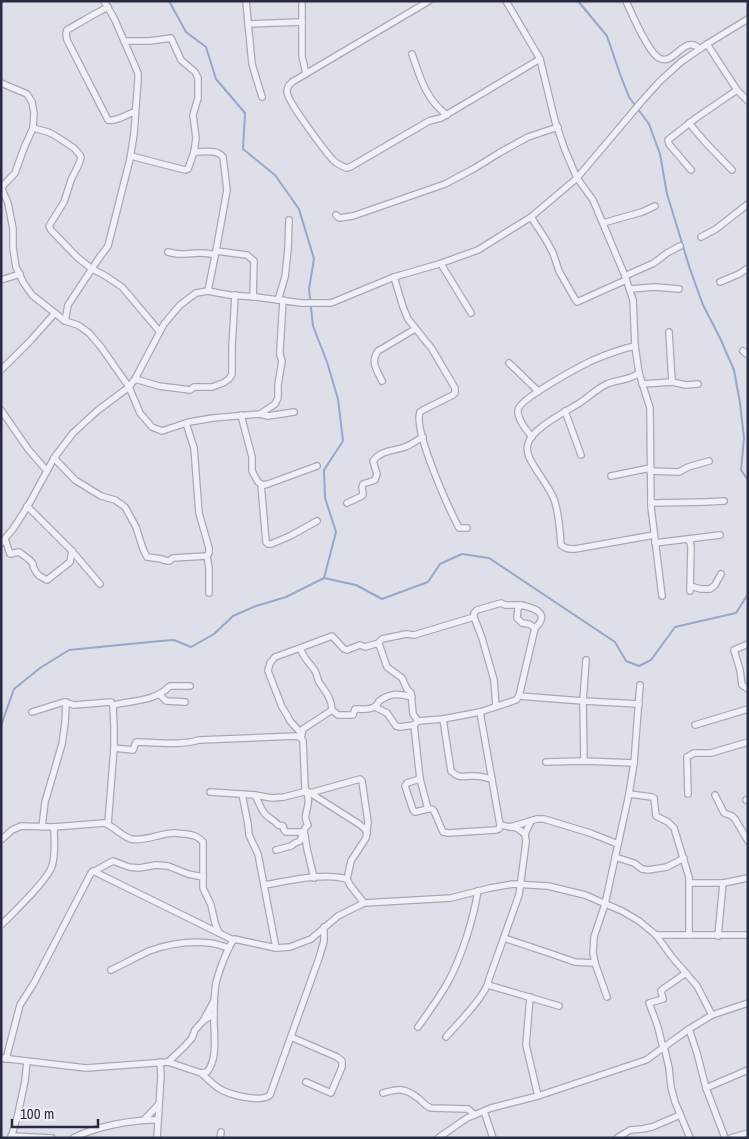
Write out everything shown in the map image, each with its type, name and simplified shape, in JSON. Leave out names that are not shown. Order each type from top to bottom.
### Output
[{"type":"street","points":[[65,321],[68,305],[108,246],[131,156],[138,73],[114,18],[104,1]]},
{"type":"street","points":[[246,1],[252,64],[262,97]]},
{"type":"street","points":[[302,1],[302,56],[306,74]]},
{"type":"street","points":[[430,1],[288,86],[288,98],[316,139],[338,164],[346,168],[429,121],[441,118],[540,59]]},
{"type":"street","points":[[506,1],[540,59],[555,121],[565,150],[577,178],[593,200],[633,300],[635,346],[639,372],[650,408],[651,503],[662,596]]},
{"type":"street","points":[[626,1],[642,34],[658,58],[663,60],[671,57],[685,46],[693,44],[700,49]]},
{"type":"street","points":[[108,7],[68,30],[66,34],[67,40],[108,120],[116,120],[135,112]]},
{"type":"street","points":[[72,551],[70,562],[47,580],[36,574],[31,561],[19,552],[10,554],[3,541],[27,506],[54,458],[73,433],[97,411],[129,387],[164,324],[180,305],[196,292],[208,291],[301,303],[332,303],[394,278],[441,264],[478,250],[506,234],[531,216],[577,178],[628,116],[659,82],[681,62],[748,19]]},
{"type":"street","points":[[248,24],[302,22]]},
{"type":"street","points":[[124,42],[171,38],[181,60],[195,72],[198,78],[198,98],[193,115],[196,138],[194,152],[188,169],[185,170],[131,156]]},
{"type":"street","points":[[707,44],[739,92],[748,101]]},
{"type":"street","points":[[412,54],[424,89],[440,110],[447,114]]},
{"type":"street","points":[[1,83],[27,94],[33,107],[34,128],[15,173],[1,188],[8,204],[13,229],[13,248],[16,266],[32,295],[65,321],[78,325],[90,334],[129,387],[140,413],[152,427],[162,431],[186,423],[213,418],[260,414],[268,416],[294,412]]},
{"type":"street","points":[[691,170],[669,144],[668,140],[689,123],[739,92],[748,90]]},
{"type":"street","points":[[689,123],[732,170]]},
{"type":"street","points":[[336,214],[339,218],[353,216],[434,188],[475,168],[528,137],[558,127]]},
{"type":"street","points":[[34,128],[54,135],[74,148],[81,158],[64,202],[49,226],[53,233],[77,257],[122,287],[160,332]]},
{"type":"street","points":[[194,152],[218,152],[221,154],[227,190],[208,291]]},
{"type":"street","points":[[701,237],[716,229],[748,204]]},
{"type":"street","points":[[603,223],[642,212],[655,206]]},
{"type":"street","points":[[531,216],[553,252],[559,271],[577,302],[654,263],[667,252],[680,246]]},
{"type":"street","points":[[260,414],[275,404],[278,398],[282,361],[280,356],[281,300],[288,249],[289,220]]},
{"type":"street","points":[[168,252],[180,254],[216,253],[247,255],[254,261],[253,297]]},
{"type":"street","points":[[441,264],[471,313]]},
{"type":"street","points":[[720,282],[748,268]]},
{"type":"street","points":[[1,280],[20,274]]},
{"type":"street","points":[[394,278],[408,319],[432,349],[455,388],[453,395],[420,412],[418,417],[423,437],[448,506],[460,528],[467,528]]},
{"type":"street","points":[[630,289],[679,288]]},
{"type":"street","points":[[135,379],[159,386],[190,390],[194,387],[212,388],[229,379],[232,374],[235,295]]},
{"type":"street","points":[[1,370],[55,313]]},
{"type":"street","points":[[382,382],[374,362],[374,356],[378,351],[415,329]]},
{"type":"street","points":[[669,332],[672,382]]},
{"type":"street","points":[[532,437],[523,426],[518,410],[526,399],[592,361],[635,346]]},
{"type":"street","points":[[509,363],[538,391]]},
{"type":"street","points":[[639,372],[633,377],[606,385],[540,428],[528,444],[527,452],[553,498],[562,547],[575,549],[654,535]]},
{"type":"street","points":[[642,384],[672,382],[686,385],[698,384]]},
{"type":"street","points":[[1,410],[28,449],[47,471]]},
{"type":"street","points":[[565,412],[581,455]]},
{"type":"street","points":[[241,415],[252,457],[252,471],[261,484],[266,542],[268,544],[290,536],[317,521]]},
{"type":"street","points":[[186,423],[194,448],[199,513],[210,548],[207,556],[209,593]]},
{"type":"street","points":[[347,504],[362,496],[363,484],[375,480],[377,474],[373,460],[377,455],[407,446],[423,437]]},
{"type":"street","points":[[54,458],[76,480],[101,496],[115,500],[126,508],[136,527],[147,557],[169,561],[173,558],[207,556]]},
{"type":"street","points":[[611,476],[650,470],[679,472],[688,467],[709,461]]},
{"type":"street","points":[[261,484],[268,484],[316,466]]},
{"type":"street","points":[[651,503],[724,502]]},
{"type":"street","points":[[27,506],[72,551],[100,584]]},
{"type":"street","points":[[655,544],[720,535]]},
{"type":"street","points":[[688,540],[691,547],[690,588],[710,589],[715,585],[721,574]]},
{"type":"street","points":[[375,707],[387,713],[398,727],[480,712],[516,700],[519,696],[535,628],[539,624],[541,615],[534,608],[521,605],[504,605],[501,603],[477,610],[474,613],[494,680],[496,706]]},
{"type":"street","points":[[521,605],[518,608],[517,618],[522,623],[529,624],[535,628]]},
{"type":"street","points":[[367,833],[359,824],[308,792],[305,788],[303,741],[282,707],[268,671],[270,663],[275,658],[332,636],[347,650],[360,645],[365,647],[377,644],[382,639],[406,634],[414,635],[474,618]]},
{"type":"street","points":[[377,644],[380,646],[388,667],[403,680],[411,693],[416,723],[420,779],[428,809]]},
{"type":"street","points":[[748,644],[734,650],[742,685],[748,689]]},
{"type":"street","points":[[300,648],[302,655],[315,671],[318,680],[327,692],[332,710],[338,715],[353,715],[354,709],[375,707],[379,701],[387,696],[400,693],[412,697]]},
{"type":"street","points":[[584,760],[583,701],[586,660]]},
{"type":"street","points":[[607,997],[595,963],[593,952],[594,937],[605,904],[629,794],[634,763],[640,685]]},
{"type":"street","points":[[32,712],[66,702],[74,704],[111,702],[113,705],[142,701],[160,695],[170,686],[190,686]]},
{"type":"street","points":[[160,695],[166,701],[185,702]]},
{"type":"street","points":[[519,696],[639,704]]},
{"type":"street","points":[[42,827],[45,802],[62,744],[66,702]]},
{"type":"street","points":[[108,824],[114,748],[113,705]]},
{"type":"street","points":[[695,724],[748,709]]},
{"type":"street","points":[[301,736],[303,729],[332,710]]},
{"type":"street","points":[[420,779],[407,783],[405,786],[412,810],[415,812],[432,809],[443,832],[446,834],[498,829],[500,825],[480,712]]},
{"type":"street","points":[[443,719],[451,772],[455,776],[474,776],[492,779]]},
{"type":"street","points":[[114,748],[133,750],[136,742],[192,742],[199,740],[301,736]]},
{"type":"street","points":[[688,794],[687,757],[694,753],[711,753],[748,742]]},
{"type":"street","points":[[546,762],[584,760],[634,763]]},
{"type":"street","points":[[210,792],[272,798],[362,780],[368,822],[367,833],[366,838],[351,861],[347,879],[364,903]]},
{"type":"street","points":[[276,850],[291,846],[295,842],[300,841],[308,823],[306,811],[308,792]]},
{"type":"street","points":[[242,794],[249,835],[258,854],[276,948]]},
{"type":"street","points":[[629,794],[654,798],[656,816],[668,822],[674,828],[690,882],[689,935]]},
{"type":"street","points":[[255,795],[266,815],[282,826],[286,832],[304,832]]},
{"type":"street","points":[[715,795],[724,813],[735,819],[748,841]]},
{"type":"street","points":[[510,827],[537,819],[544,819],[618,844]]},
{"type":"street","points":[[446,1037],[488,985],[488,979],[519,895],[526,842],[525,834],[531,821]]},
{"type":"street","points":[[1,840],[11,830],[21,826],[54,827],[104,823],[131,839],[142,839],[174,833],[200,838],[203,842],[203,888],[211,905],[219,933]]},
{"type":"street","points":[[500,825],[517,828],[525,834]]},
{"type":"street","points":[[1,925],[52,868],[54,827]]},
{"type":"street","points":[[1,830],[11,830]]},
{"type":"street","points":[[304,832],[314,878]]},
{"type":"street","points":[[615,857],[648,870],[667,867],[684,858]]},
{"type":"street","points":[[203,877],[188,874],[168,866],[156,865],[139,868],[113,862],[93,871],[34,983],[20,1005],[3,1058],[86,1068],[168,1062],[201,1073],[219,1088],[236,1096],[267,1098],[270,1095],[291,1038],[324,941],[324,928]]},
{"type":"street","points":[[93,871],[233,940],[236,939],[276,948],[290,948],[311,939],[338,916],[364,903],[451,898],[513,884],[548,886],[585,896],[639,921],[656,935],[697,986],[712,1015]]},
{"type":"street","points":[[264,885],[334,876],[347,879]]},
{"type":"street","points":[[690,882],[723,883],[748,878]]},
{"type":"street","points":[[718,936],[723,883]]},
{"type":"street","points":[[418,1028],[448,983],[466,938],[478,891]]},
{"type":"street","points":[[656,935],[748,935]]},
{"type":"street","points":[[504,938],[575,962],[595,963]]},
{"type":"street","points":[[201,1073],[207,1072],[213,1063],[217,979],[233,940]]},
{"type":"street","points":[[111,970],[150,951],[166,946],[197,942],[212,943],[229,948]]},
{"type":"street","points":[[686,973],[662,989],[663,998],[649,1003],[664,1047],[675,1102],[690,1138]]},
{"type":"street","points":[[488,985],[559,1006]]},
{"type":"street","points":[[530,997],[526,1045],[538,1096]]},
{"type":"street","points":[[168,1062],[192,1038],[195,1030],[203,1021],[215,1000]]},
{"type":"street","points":[[438,1138],[467,1118],[484,1111],[538,1096],[646,1060],[712,1015],[748,1003]]},
{"type":"street","points":[[203,1021],[214,1014]]},
{"type":"street","points":[[689,1030],[706,1088],[725,1138]]},
{"type":"street","points":[[291,1038],[337,1057],[342,1061],[342,1068],[331,1093],[306,1082]]},
{"type":"street","points":[[27,1061],[25,1081],[11,1137],[52,1138]]},
{"type":"street","points":[[157,1138],[161,1075],[160,1062]]},
{"type":"street","points":[[706,1088],[748,1070]]},
{"type":"street","points":[[383,1093],[401,1089],[418,1098],[426,1106],[468,1109],[475,1115]]},
{"type":"street","points":[[144,1120],[158,1105]]},
{"type":"street","points":[[484,1111],[494,1138]]},
{"type":"street","points":[[617,1138],[630,1130],[652,1127],[680,1115]]},
{"type":"street","points":[[73,1138],[106,1127],[144,1120],[157,1120]]},
{"type":"street","points":[[731,1138],[748,1133]]},
{"type":"waterway","points":[[169,1],[186,32],[206,47],[216,79],[245,113],[243,149],[275,175],[299,209],[314,259],[309,289],[313,326],[327,362],[338,399],[343,441],[324,470],[325,498],[336,532],[324,578]]},
{"type":"waterway","points":[[578,1],[607,36],[629,97],[649,124],[660,154],[667,194],[690,269],[703,305],[734,370],[744,438],[741,470],[748,480]]},
{"type":"waterway","points":[[1,727],[14,689],[40,668],[69,650],[174,640],[191,647],[214,634],[233,616],[256,606],[286,597],[324,578],[356,585],[382,599],[428,582],[440,564],[462,554],[489,558],[615,642],[626,661],[639,666],[651,660],[675,627],[736,613],[748,594]]}]
